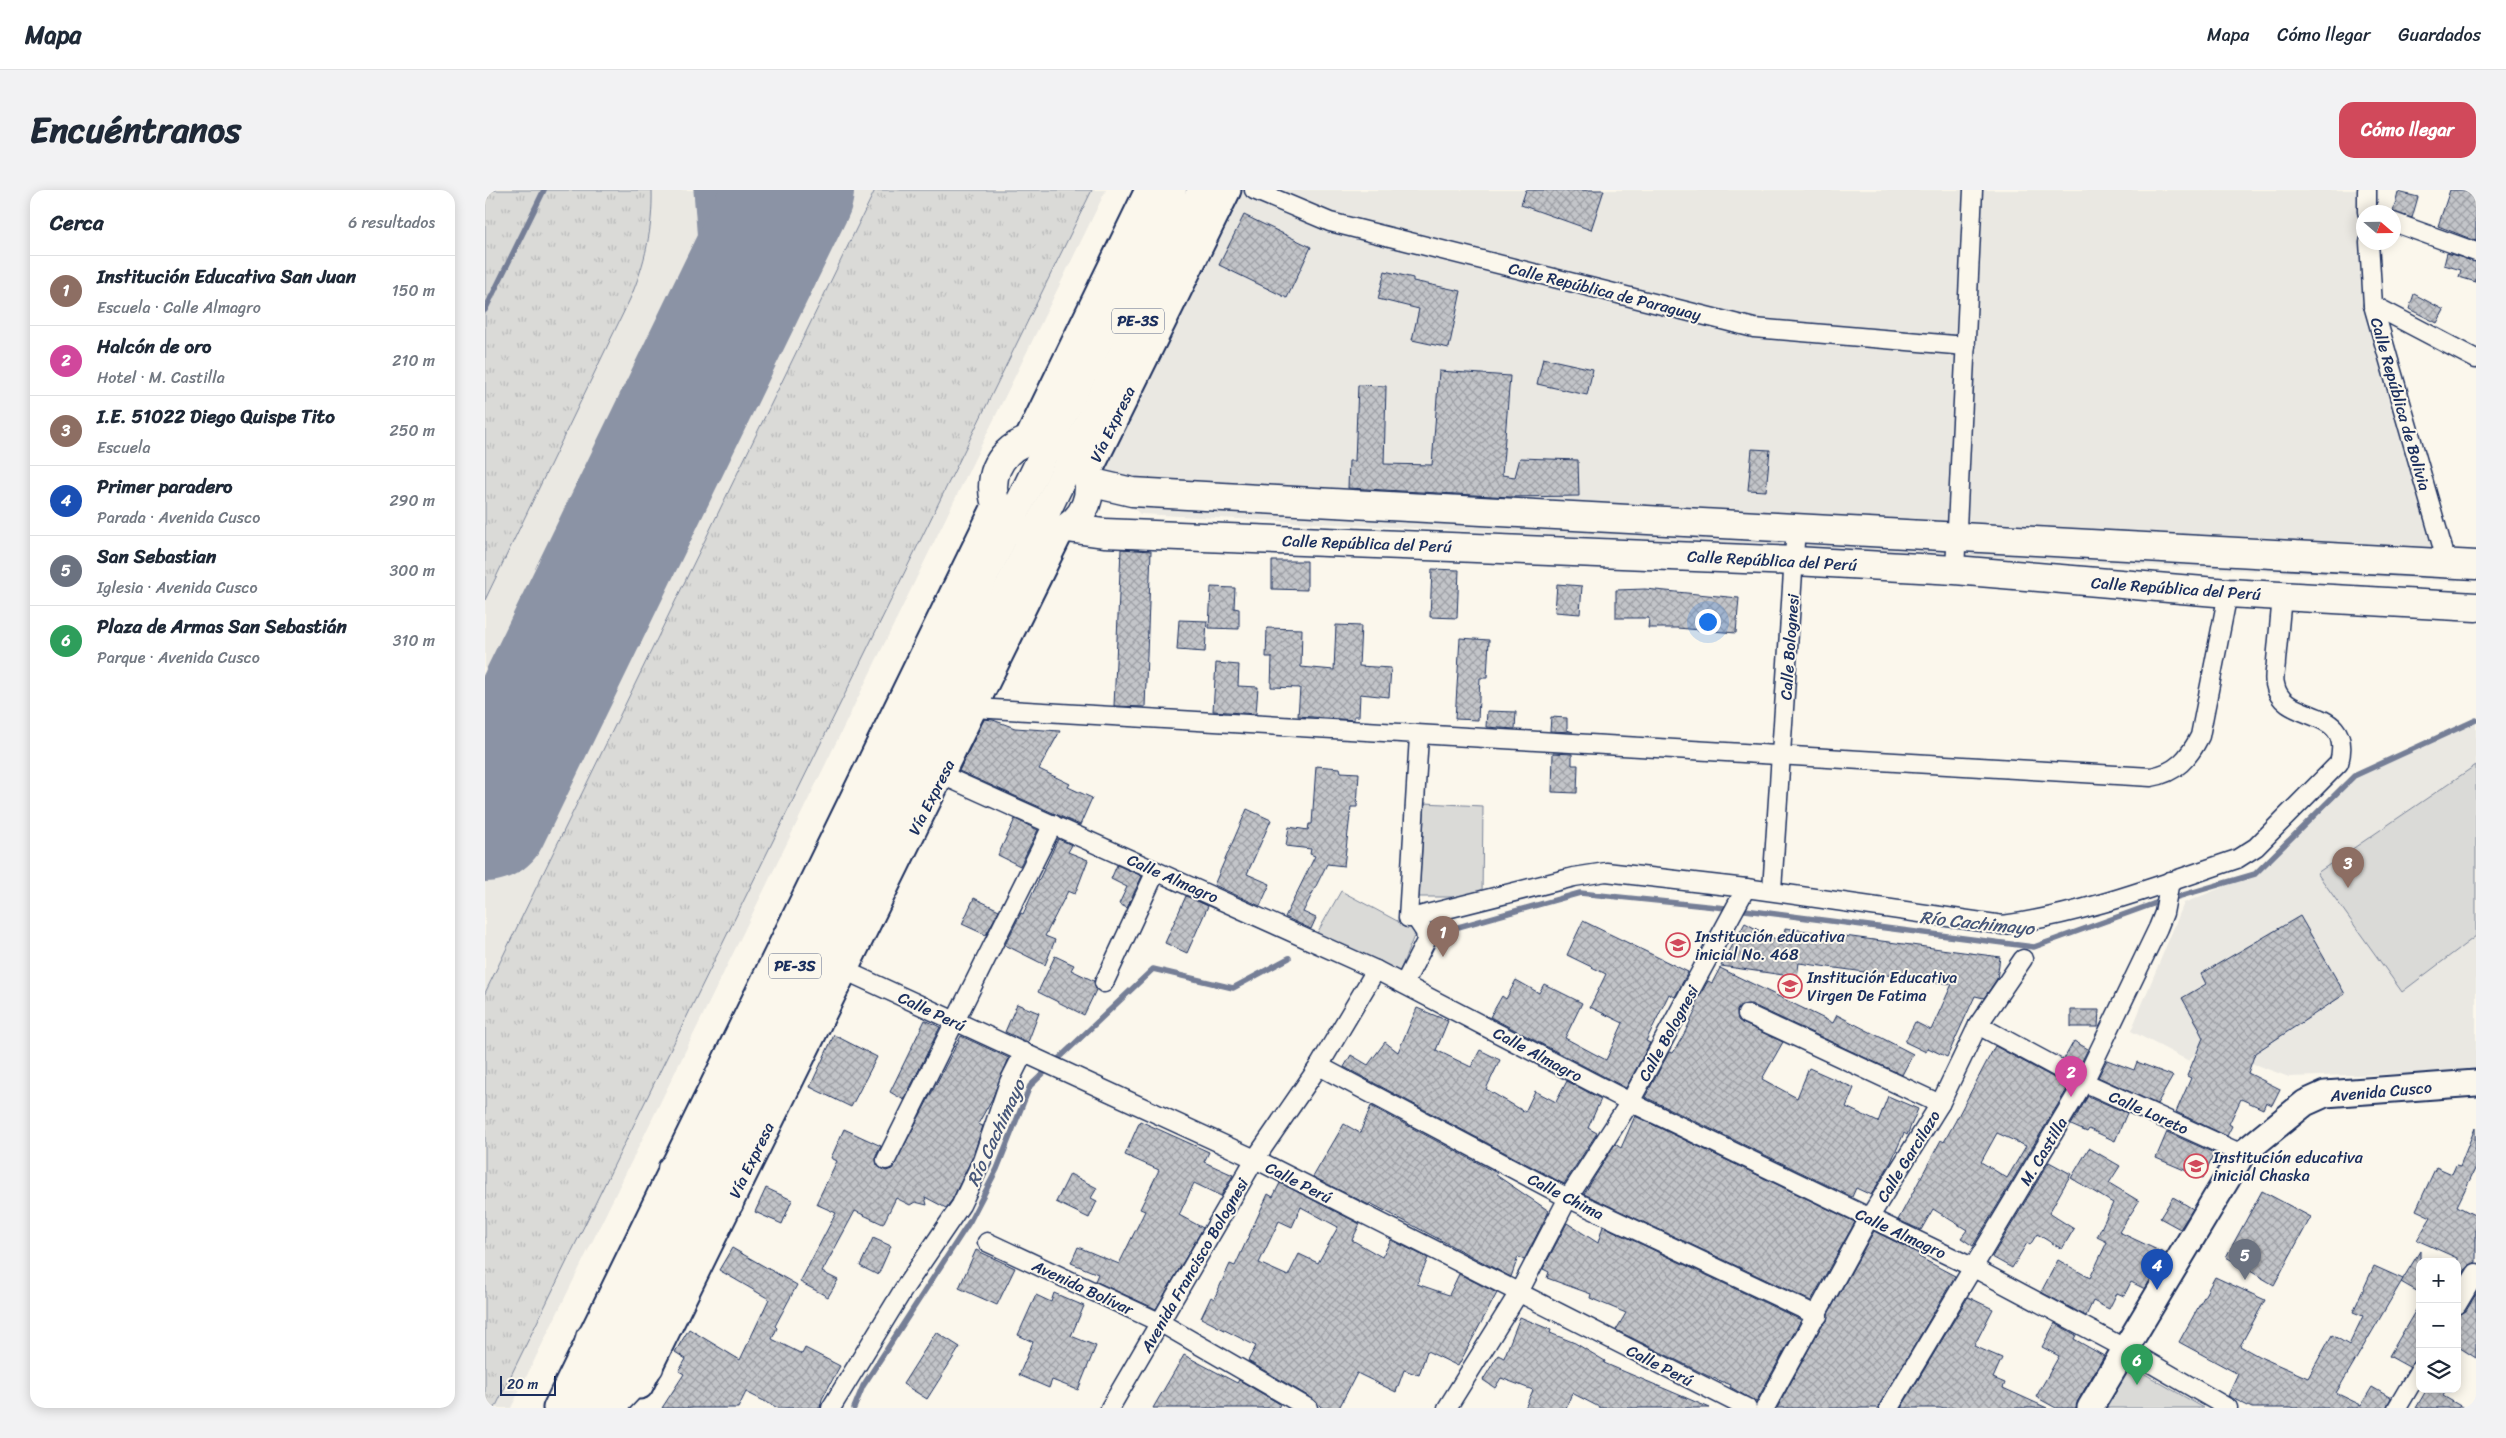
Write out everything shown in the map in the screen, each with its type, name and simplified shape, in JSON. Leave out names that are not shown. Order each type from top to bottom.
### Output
[{"type":"main road","name":"Vía Expresa","points":[[1039,440],[1148,190]]},
{"type":"main road","name":"Vía Expresa","points":[[556,1408],[672,1170],[1039,440],[1172,190]]},
{"type":"main road","name":"Vía Expresa","points":[[629,1408],[844,970],[1064,529],[1077,519],[1085,508],[1089,496],[1084,469],[1202,190]]},
{"type":"main road","name":"Vía Expresa","points":[[577,1408],[732,1123],[1035,535],[1084,469],[1228,190]]},
{"type":"main road","name":"Calle República del Perú","points":[[1039,440],[1064,444],[1084,469],[1132,492],[2476,565]]},
{"type":"main road","points":[[1035,535],[1022,532],[1003,514],[993,488],[995,473],[1002,458],[1013,447],[1039,440]]},
{"type":"main road","name":"Vía Expresa","points":[[603,1408],[1003,514]]},
{"type":"main road","name":"Calle República del Perú","points":[[1035,535],[1049,535],[1064,529],[1104,533],[1795,561],[1955,570],[2228,593],[2476,607]]},
{"type":"main road","name":"Avenida Cusco","points":[[2090,1408],[2242,1154],[2305,1103],[2325,1094],[2476,1083]]},
{"type":"main road","points":[[672,1170],[732,1123]]},
{"type":"main road","points":[[729,1203],[732,1123]]},
{"type":"main road","points":[[577,1408],[590,1338]]},
{"type":"main road","points":[[611,1408],[649,1366]]},
{"type":"street","name":"Calle República de Paraguay","points":[[1255,190],[1330,222],[1755,328],[1966,346]]},
{"type":"street","points":[[1955,570],[1973,190]]},
{"type":"street","points":[[2367,190],[2368,205]]},
{"type":"street","points":[[2401,225],[2476,252]]},
{"type":"street","name":"Calle República de Bolivia","points":[[2370,250],[2373,305],[2447,564]]},
{"type":"street","points":[[2373,305],[2476,359]]},
{"type":"street","name":"Calle Bolognesi","points":[[1771,890],[1796,527]]},
{"type":"street","points":[[975,708],[1419,736],[2151,777],[2166,774],[2181,764],[2192,751],[2200,736],[2228,593]]},
{"type":"street","points":[[1422,930],[1574,876],[1606,872],[1743,893],[1771,890],[2003,924],[2034,920],[2169,887],[2237,859],[2256,847],[2339,762],[2343,749],[2341,736],[2328,722],[2284,702],[2275,684],[2282,596]]},
{"type":"street","points":[[1419,736],[1408,918],[1422,930]]},
{"type":"street","name":"Calle Almagro","points":[[942,775],[1376,970],[1630,1102],[1974,1268],[2126,1349],[2228,1408]]},
{"type":"street","points":[[886,1160],[1053,824]]},
{"type":"street","points":[[1105,983],[1157,871]]},
{"type":"street","name":"M. Castilla","points":[[1889,1408],[2083,1082],[2138,973],[2164,913],[2169,887]]},
{"type":"street","name":"Calle Bolognesi","points":[[1447,1408],[1518,1294],[1568,1198],[1630,1102],[1743,893]]},
{"type":"street","points":[[1404,984],[1422,930]]},
{"type":"street","name":"Calle Garcilazo","points":[[1765,1408],[1818,1316],[1869,1218],[1940,1104],[1978,1025],[2023,959]]},
{"type":"street","name":"Calle Perú","points":[[844,970],[1024,1052],[1064,1073],[1255,1159],[1518,1294],[1747,1408]]},
{"type":"street","name":"Avenida Francisco Bolognesi","points":[[1110,1408],[1255,1159],[1319,1066],[1376,970]]},
{"type":"street","points":[[1747,1014],[1940,1104]]},
{"type":"street","name":"Calle Loreto","points":[[1978,1025],[2083,1082],[2242,1154]]},
{"type":"street","points":[[831,1408],[905,1287],[961,1206],[982,1161],[1009,1082],[1024,1052]]},
{"type":"street","name":"Calle Chima","points":[[1319,1066],[1568,1198],[1818,1316]]},
{"type":"street","name":"Avenida Bolívar","points":[[987,1242],[1161,1323],[1308,1408]]},
{"type":"street","points":[[2458,1303],[2476,1273]]},
{"type":"street","points":[[2397,1408],[2416,1376]]},
{"type":"shaded area","points":[[485,190],[1106,190],[511,1408],[485,1408]]},
{"type":"shaded area","points":[[1209,190],[2374,190],[2366,205],[2356,205],[2356,250],[2364,250],[2371,290],[2457,581],[1140,514],[1079,459]]},
{"type":"shaded area","points":[[2476,720],[2476,1071],[2289,1077],[2202,1045],[2189,1061],[2131,1031],[2184,903],[2255,874],[2354,776]]},
{"type":"green space","points":[[485,190],[652,190],[652,204],[647,246],[640,273],[630,299],[485,600]]},
{"type":"green space","points":[[875,190],[1092,190],[495,1408],[485,1408],[485,993]]},
{"type":"green space","points":[[2476,765],[2476,936],[2402,992],[2317,873]]},
{"type":"green space","points":[[1425,803],[1483,806],[1482,897],[1419,897]]},
{"type":"green space","points":[[1341,891],[1416,931],[1399,973],[1316,935]]},
{"type":"green space","points":[[2124,1362],[2204,1408],[2096,1408]]},
{"type":"building","points":[[1526,190],[1604,190],[1591,230],[1521,205]]},
{"type":"building","points":[[2450,190],[2476,190],[2476,241],[2438,226]]},
{"type":"building","points":[[2398,192],[2418,197],[2412,218],[2401,215],[2401,205],[2395,205]]},
{"type":"building","points":[[1244,215],[1311,247],[1287,298],[1219,265]]},
{"type":"building","points":[[2447,253],[2476,262],[2476,282],[2459,277],[2461,270],[2444,265]]},
{"type":"building","points":[[1385,271],[1413,278],[1413,281],[1461,291],[1449,348],[1412,340],[1419,309],[1378,299]]},
{"type":"building","points":[[2414,294],[2444,310],[2437,323],[2409,309]]},
{"type":"building","points":[[1543,358],[1593,369],[1587,395],[1537,384]]},
{"type":"building","points":[[1439,371],[1510,376],[1502,475],[1515,477],[1520,458],[1578,460],[1579,496],[1510,497],[1348,488],[1349,461],[1355,461],[1358,385],[1386,386],[1384,464],[1432,465]]},
{"type":"building","points":[[1752,449],[1770,450],[1766,491],[1748,490]]},
{"type":"building","points":[[1121,549],[1151,551],[1145,707],[1114,706]]},
{"type":"building","points":[[1272,561],[1307,561],[1307,590],[1272,589]]},
{"type":"building","points":[[1432,569],[1459,570],[1457,618],[1430,617]]},
{"type":"building","points":[[1557,584],[1582,586],[1580,614],[1555,612]]},
{"type":"building","points":[[1211,587],[1235,588],[1234,608],[1239,609],[1239,629],[1209,628]]},
{"type":"building","points":[[1645,589],[1739,598],[1736,633],[1677,628],[1648,628],[1649,618],[1616,618],[1616,590]]},
{"type":"building","points":[[1179,620],[1207,621],[1205,652],[1177,650]]},
{"type":"building","points":[[1336,625],[1361,626],[1359,666],[1391,668],[1389,697],[1360,694],[1359,716],[1354,716],[1354,720],[1298,716],[1300,688],[1271,687],[1272,657],[1266,657],[1267,628],[1302,629],[1301,667],[1334,670]]},
{"type":"building","points":[[1460,638],[1489,640],[1487,678],[1480,678],[1478,720],[1455,719]]},
{"type":"building","points":[[1216,663],[1239,665],[1238,686],[1258,687],[1256,714],[1213,711]]},
{"type":"building","points":[[1487,711],[1516,712],[1515,729],[1486,727]]},
{"type":"building","points":[[1551,717],[1567,718],[1567,730],[1573,732],[1550,731]]},
{"type":"building","points":[[984,719],[993,720],[1015,728],[1060,731],[1039,769],[1070,784],[1068,787],[1092,798],[1080,825],[959,771]]},
{"type":"building","points":[[1553,753],[1572,754],[1572,765],[1578,765],[1577,793],[1552,792]]},
{"type":"building","points":[[1316,766],[1340,768],[1341,772],[1359,773],[1357,807],[1351,807],[1344,866],[1327,864],[1303,912],[1316,918],[1311,929],[1285,917],[1315,856],[1310,854],[1311,849],[1286,846],[1289,827],[1308,830],[1309,824],[1312,824]]},
{"type":"building","points":[[1247,809],[1271,820],[1247,874],[1270,884],[1260,906],[1214,885]]},
{"type":"building","points":[[1015,819],[1038,830],[1020,866],[998,855]]},
{"type":"building","points":[[1058,839],[1072,845],[1068,852],[1088,860],[1075,894],[1068,891],[1045,936],[1055,940],[1045,965],[1005,945],[1021,913],[1023,914]]},
{"type":"building","points":[[1117,865],[1142,876],[1127,908],[1119,904],[1127,887],[1111,879]]},
{"type":"building","points":[[1186,896],[1208,906],[1187,953],[1165,943]]},
{"type":"building","points":[[974,898],[999,910],[986,935],[962,924]]},
{"type":"building","points":[[2300,916],[2345,994],[2255,1053],[2248,1073],[2280,1089],[2272,1105],[2266,1102],[2263,1109],[2241,1099],[2229,1124],[2232,1126],[2227,1136],[2176,1112],[2191,1078],[2187,1076],[2203,1038],[2200,1029],[2182,998],[2206,984],[2201,974]]},
{"type":"building","points":[[1583,921],[1688,972],[1675,997],[1669,994],[1646,1041],[1650,1043],[1626,1088],[1490,1017],[1502,996],[1506,999],[1516,980],[1539,993],[1544,984],[1582,1003],[1565,1038],[1606,1060],[1623,1023],[1590,1007],[1606,974],[1567,955]]},
{"type":"building","points":[[1745,923],[1783,943],[1785,928],[2000,957],[1997,979],[1984,998],[1975,996],[1947,1057],[1928,1048],[1926,1052],[1905,1042],[1915,1022],[1931,1030],[1952,984],[1799,963],[1797,977],[1721,966]]},
{"type":"building","points":[[1055,956],[1074,965],[1071,970],[1094,981],[1096,990],[1084,1015],[1038,992]]},
{"type":"building","points":[[1720,968],[1833,1023],[1837,1015],[1913,1054],[1902,1075],[1751,1004],[1741,1005],[1737,1010],[1738,1020],[1742,1023],[1783,1042],[1762,1079],[1797,1098],[1809,1068],[1854,1088],[1846,1107],[1878,1122],[1888,1096],[1918,1109],[1907,1135],[1904,1133],[1891,1162],[1871,1195],[1856,1188],[1852,1197],[1645,1097],[1669,1052],[1673,1053],[1683,1036],[1697,1008],[1694,1006],[1708,981],[1712,983]]},
{"type":"building","points":[[1017,1004],[1039,1013],[1028,1042],[1005,1032]]},
{"type":"building","points":[[1417,1008],[1448,1021],[1436,1050],[1471,1067],[1480,1050],[1500,1060],[1486,1089],[1525,1112],[1535,1091],[1556,1102],[1567,1081],[1601,1099],[1588,1128],[1597,1133],[1564,1184],[1344,1067],[1351,1055],[1368,1065],[1385,1042],[1398,1052]]},
{"type":"building","points":[[2071,1010],[2099,1010],[2098,1027],[2071,1027]]},
{"type":"building","points":[[925,1020],[940,1027],[904,1100],[890,1092]]},
{"type":"building","points":[[834,1035],[877,1057],[851,1107],[810,1087]]},
{"type":"building","points":[[961,1036],[1009,1058],[992,1099],[978,1124],[983,1126],[973,1156],[952,1200],[946,1208],[925,1197],[927,1205],[915,1202],[910,1205],[896,1198],[883,1224],[855,1211],[822,1272],[838,1280],[828,1297],[800,1282],[836,1213],[816,1204],[837,1161],[831,1158],[844,1129],[881,1146],[876,1156],[877,1165],[886,1171],[892,1169]]},
{"type":"building","points":[[2074,1041],[2088,1049],[2079,1067],[2064,1059]]},
{"type":"building","points":[[1995,1046],[2069,1086],[1973,1246],[1961,1238],[1967,1230],[1933,1209],[1921,1230],[1898,1220],[1941,1140],[1944,1142]],"holes":[[[1997,1133],[2026,1146],[2007,1178],[1981,1162]]]},
{"type":"building","points":[[2107,1060],[2134,1070],[2137,1062],[2173,1076],[2157,1104],[2098,1077]]},
{"type":"building","points":[[2088,1096],[2127,1113],[2115,1141],[2089,1129],[2087,1132],[2071,1125]]},
{"type":"building","points":[[1371,1106],[1497,1173],[1496,1175],[1549,1211],[1524,1260],[1518,1257],[1511,1277],[1370,1203],[1369,1205],[1313,1177],[1344,1124],[1360,1133]]},
{"type":"building","points":[[1635,1116],[1855,1222],[1811,1301],[1584,1194],[1615,1144],[1621,1148]]},
{"type":"building","points":[[1140,1121],[1209,1152],[1204,1162],[1233,1175],[1221,1196],[1194,1183],[1179,1215],[1203,1228],[1156,1309],[1095,1281],[1098,1274],[1071,1263],[1078,1247],[1119,1264],[1145,1211],[1140,1209],[1159,1170],[1125,1155]]},
{"type":"building","points":[[2475,1128],[2476,1167],[2457,1206],[2476,1216],[2476,1262],[2467,1267],[2461,1277],[2461,1258],[2457,1258],[2417,1240],[2431,1217],[2416,1210],[2436,1167],[2452,1174],[2456,1165],[2460,1166]]},
{"type":"building","points":[[2167,1132],[2214,1153],[2203,1178],[2156,1158]]},
{"type":"building","points":[[2089,1148],[2120,1166],[2109,1183],[2139,1201],[2119,1232],[2166,1254],[2145,1289],[2131,1282],[2124,1296],[2117,1293],[2109,1309],[2093,1301],[2086,1316],[2041,1292],[2058,1260],[2090,1278],[2107,1242],[2097,1237],[2113,1203],[2071,1178]]},
{"type":"building","points":[[2049,1162],[2071,1174],[2049,1213],[2074,1229],[2062,1249],[2037,1234],[2030,1245],[2027,1243],[2012,1268],[1992,1257]]},
{"type":"building","points":[[1070,1174],[1097,1188],[1091,1198],[1097,1201],[1089,1218],[1056,1202]]},
{"type":"building","points":[[1280,1183],[1360,1224],[1352,1240],[1382,1257],[1391,1240],[1428,1258],[1417,1284],[1449,1295],[1459,1274],[1497,1293],[1458,1366],[1427,1351],[1419,1375],[1404,1370],[1396,1392],[1357,1373],[1339,1408],[1322,1408],[1313,1399],[1248,1361],[1256,1346],[1201,1318],[1211,1297],[1214,1299],[1230,1264],[1235,1266],[1268,1194],[1273,1197]],"holes":[[[1301,1207],[1338,1227],[1318,1263],[1299,1254],[1288,1276],[1259,1263],[1279,1221],[1292,1227]]]},
{"type":"building","points":[[766,1188],[792,1200],[782,1224],[755,1212]]},
{"type":"building","points":[[2262,1191],[2311,1217],[2274,1285],[2226,1257]]},
{"type":"building","points":[[2173,1197],[2193,1209],[2180,1229],[2160,1218]]},
{"type":"building","points":[[1567,1223],[1598,1243],[1603,1226],[1801,1320],[1756,1402],[1730,1387],[1731,1385],[1708,1376],[1616,1330],[1626,1313],[1590,1298],[1591,1294],[1547,1278],[1549,1272],[1543,1269]]},
{"type":"building","points":[[1874,1231],[1910,1249],[1920,1255],[1919,1257],[1955,1276],[1878,1408],[1777,1408],[1822,1325],[1827,1321],[1828,1314]]},
{"type":"building","points":[[873,1238],[891,1246],[878,1275],[860,1266]]},
{"type":"building","points":[[732,1248],[797,1285],[775,1326],[777,1328],[772,1339],[802,1354],[805,1348],[840,1366],[822,1399],[820,1408],[778,1408],[746,1392],[738,1408],[662,1408],[684,1374],[679,1371],[686,1359],[675,1352],[689,1329],[740,1360],[769,1299],[719,1270]]},
{"type":"building","points":[[976,1250],[1015,1268],[997,1305],[959,1288]]},
{"type":"building","points":[[2420,1251],[2420,1258],[2416,1258],[2416,1291],[2401,1282]]},
{"type":"building","points":[[2374,1266],[2403,1279],[2336,1393],[2361,1405],[2372,1387],[2391,1398],[2386,1408],[2252,1408],[2228,1396],[2238,1374],[2179,1342],[2215,1277],[2265,1300],[2240,1346],[2308,1378],[2332,1335],[2349,1345],[2363,1316],[2353,1312]]},
{"type":"building","points":[[1054,1293],[1084,1306],[1071,1336],[1096,1346],[1078,1390],[1052,1380],[1049,1388],[1019,1375],[1033,1342],[1018,1335],[1036,1295],[1051,1302]]},
{"type":"building","points":[[2476,1294],[2476,1358],[2461,1349],[2461,1314],[2466,1311]]},
{"type":"building","points":[[1968,1297],[1993,1309],[1974,1346],[2002,1358],[1993,1378],[2005,1383],[2003,1388],[2047,1408],[1901,1408]]},
{"type":"building","points":[[2416,1310],[2416,1359],[2409,1367],[2389,1356]]},
{"type":"building","points":[[1520,1317],[1551,1330],[1550,1333],[1575,1343],[1605,1361],[1604,1363],[1710,1408],[1601,1408],[1572,1393],[1566,1408],[1525,1408],[1533,1390],[1501,1378],[1495,1388],[1483,1380],[1498,1355],[1504,1358]]},
{"type":"building","points":[[2055,1323],[2076,1335],[2074,1339],[2104,1356],[2078,1401],[2076,1408],[2056,1408],[2036,1397],[2059,1356],[2042,1347]]},
{"type":"building","points":[[936,1332],[960,1347],[927,1399],[903,1384]]},
{"type":"building","points":[[1184,1355],[1237,1383],[1239,1380],[1280,1404],[1278,1408],[1153,1408]]},
{"type":"building","points":[[2425,1393],[2445,1393],[2443,1396],[2464,1408],[2416,1408]]},
{"type":"waterway","points":[[485,310],[544,190]]},
{"type":"waterway","name":"Río Cachimayo","points":[[1426,936],[1580,893],[1745,910],[2034,947],[2153,904],[2255,874],[2354,776],[2476,720]]},
{"type":"waterway","name":"Río Cachimayo","points":[[854,1408],[863,1386],[970,1221],[997,1169],[1030,1086],[1153,969],[1233,988],[1289,958]]},
{"type":"taxiway","points":[[719,190],[729,316]]},
{"type":"runway","points":[[485,818],[790,190]]},
{"type":"place","name":"I.E. 51022 Diego Quispe Tito","points":[[2348,888]]},
{"type":"place","name":"Institución educativa inicial No. 468","points":[[1678,945]]},
{"type":"place","name":"Institución Educativa San Juan","points":[[1443,957]]},
{"type":"place","name":"Institución Educativa Virgen De Fatima","points":[[1790,986]]},
{"type":"place","name":"Halcón de oro","points":[[2071,1097]]},
{"type":"place","name":"Institución educativa inicial Chaska","points":[[2196,1166]]},
{"type":"place","name":"San Sebastian","points":[[2245,1280]]},
{"type":"place","name":"Primer paradero","points":[[2157,1290]]},
{"type":"place","name":"Plaza de Armas San Sebastián","points":[[2137,1385]]}]
